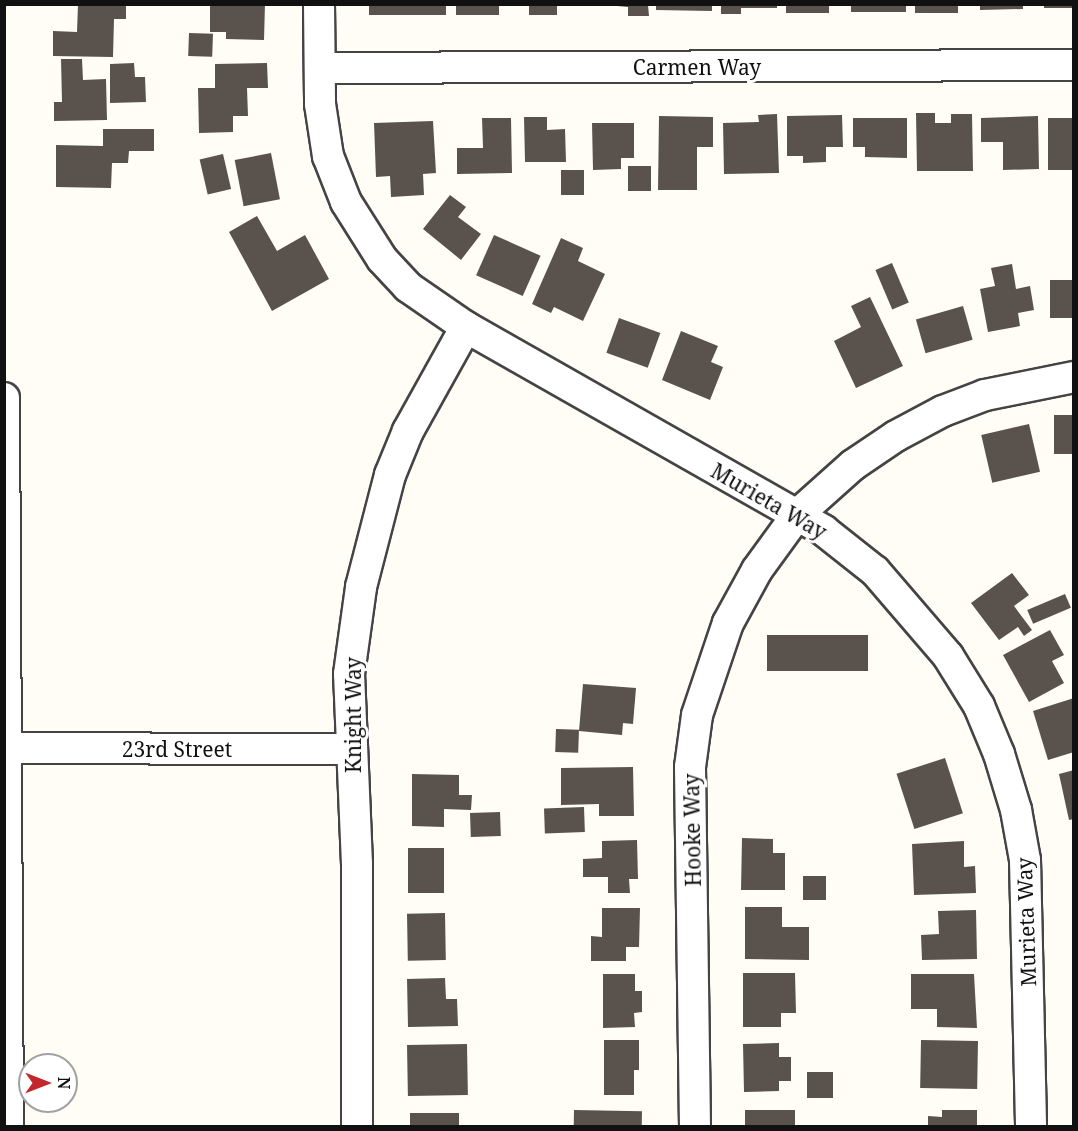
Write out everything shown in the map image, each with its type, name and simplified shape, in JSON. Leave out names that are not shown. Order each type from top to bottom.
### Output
[{"type":"street","name":"Murieta Way","points":[[319,4],[323,131],[346,202],[382,259],[408,287],[465,327],[797,515],[875,571],[915,614],[948,656],[979,706],[999,754],[1016,810],[1025,860],[1030,1126]]},
{"type":"street","name":"Carmen Way","points":[[320,68],[1074,65]]},
{"type":"street","name":"Knight Way","points":[[357,1126],[357,864],[350,749],[349,674],[368,550],[390,475],[408,431],[465,327]]},
{"type":"street","name":"Hooke Way","points":[[695,1126],[694,855],[688,809],[697,716],[728,623],[757,570],[797,515],[853,465],[896,435],[943,411],[995,392],[1074,377]]},
{"type":"street","points":[[4,398],[9,1126]]},
{"type":"street","name":"23rd Street","points":[[6,748],[350,749]]},
{"type":"building","points":[[78,4],[126,4],[126,19],[114,19],[113,57],[53,56],[53,31],[77,32]]},
{"type":"building","points":[[210,4],[265,4],[264,40],[226,39],[226,32],[210,32]]},
{"type":"building","points":[[369,4],[446,4],[446,15],[369,15]]},
{"type":"building","points":[[529,4],[557,4],[557,15],[529,15]]},
{"type":"building","points":[[656,4],[712,4],[712,11],[656,10]]},
{"type":"building","points":[[721,4],[777,4],[777,8],[741,8],[741,14],[721,14]]},
{"type":"building","points":[[786,4],[829,4],[829,13],[786,13]]},
{"type":"building","points":[[851,4],[906,4],[906,12],[851,12]]},
{"type":"building","points":[[915,4],[958,4],[958,13],[915,13]]},
{"type":"building","points":[[1044,4],[1074,4],[1074,8],[1044,8]]},
{"type":"building","points":[[456,5],[499,5],[499,15],[456,15]]},
{"type":"building","points":[[606,5],[648,5],[649,16],[628,16],[628,7]]},
{"type":"building","points":[[980,5],[1023,5],[1023,9],[980,10]]},
{"type":"building","points":[[189,33],[213,34],[212,57],[188,56]]},
{"type":"building","points":[[61,59],[82,59],[83,80],[106,79],[107,120],[54,121],[54,102],[62,102]]},
{"type":"building","points":[[134,63],[135,77],[145,77],[146,102],[110,103],[110,64]]},
{"type":"building","points":[[267,63],[268,88],[247,88],[248,116],[233,116],[233,132],[199,133],[198,88],[215,88],[215,64]]},
{"type":"building","points":[[916,113],[935,113],[935,123],[951,123],[951,114],[972,114],[973,171],[917,171]]},
{"type":"building","points":[[777,114],[779,173],[724,174],[723,123],[759,122],[758,115]]},
{"type":"building","points":[[842,115],[843,147],[826,147],[826,162],[803,163],[803,156],[787,156],[787,116]]},
{"type":"building","points":[[659,116],[713,117],[713,147],[697,147],[697,190],[658,190]]},
{"type":"building","points":[[1038,116],[1039,169],[1003,170],[1003,142],[981,142],[981,118]]},
{"type":"building","points":[[524,117],[547,117],[547,130],[565,129],[566,162],[525,162]]},
{"type":"building","points":[[482,118],[511,118],[512,173],[457,174],[457,148],[483,148]]},
{"type":"building","points":[[853,118],[907,118],[907,158],[865,157],[865,147],[853,147]]},
{"type":"building","points":[[1048,118],[1074,118],[1074,170],[1048,170]]},
{"type":"building","points":[[433,121],[436,173],[423,174],[424,195],[391,197],[390,176],[376,177],[374,123]]},
{"type":"building","points":[[592,123],[634,123],[634,158],[621,158],[621,169],[593,170]]},
{"type":"building","points":[[103,129],[154,129],[154,151],[129,151],[128,163],[112,163],[111,188],[56,187],[56,145],[103,146]]},
{"type":"building","points":[[271,153],[280,199],[244,206],[235,160]]},
{"type":"building","points":[[223,154],[231,189],[208,194],[200,159]]},
{"type":"building","points":[[628,166],[651,166],[651,191],[628,191]]},
{"type":"building","points":[[561,170],[584,170],[584,195],[561,195]]},
{"type":"building","points":[[450,195],[466,207],[458,217],[481,234],[461,260],[423,229]]},
{"type":"building","points":[[257,216],[277,251],[305,235],[329,279],[272,311],[229,232]]},
{"type":"building","points":[[494,235],[541,256],[523,296],[476,275]]},
{"type":"building","points":[[561,238],[583,248],[578,261],[605,274],[583,321],[554,307],[551,313],[532,304]]},
{"type":"building","points":[[892,263],[909,303],[892,310],[875,270]]},
{"type":"building","points":[[1012,264],[1016,289],[1030,286],[1034,310],[1018,313],[1020,326],[988,332],[980,289],[995,286],[991,268]]},
{"type":"building","points":[[1050,280],[1074,280],[1074,318],[1050,318]]},
{"type":"building","points":[[870,297],[903,366],[856,388],[834,341],[861,327],[851,306]]},
{"type":"building","points":[[963,306],[973,340],[926,353],[916,320]]},
{"type":"building","points":[[619,318],[660,333],[648,368],[606,353]]},
{"type":"building","points":[[681,331],[718,346],[711,362],[723,367],[710,400],[662,380]]},
{"type":"building","points":[[1054,415],[1074,415],[1074,454],[1054,454]]},
{"type":"building","points":[[1029,424],[1040,472],[992,483],[981,435]]},
{"type":"building","points":[[1012,573],[1029,595],[1014,606],[1032,630],[1024,636],[1018,627],[999,640],[971,603]]},
{"type":"building","points":[[1065,594],[1071,608],[1033,624],[1027,610]]},
{"type":"building","points":[[1050,630],[1064,655],[1052,661],[1064,683],[1029,702],[1003,655]]},
{"type":"building","points":[[767,635],[868,635],[868,671],[767,671]]},
{"type":"building","points":[[583,684],[636,688],[633,724],[623,723],[622,735],[579,731]]},
{"type":"building","points":[[1074,698],[1074,752],[1048,760],[1033,711]]},
{"type":"building","points":[[556,729],[579,730],[578,753],[555,752]]},
{"type":"building","points":[[945,758],[963,813],[914,829],[896,774]]},
{"type":"building","points":[[633,767],[634,816],[599,816],[599,804],[561,805],[561,768]]},
{"type":"building","points":[[1074,770],[1074,819],[1069,820],[1059,774]]},
{"type":"building","points":[[412,774],[459,775],[459,795],[472,795],[471,810],[444,809],[444,827],[412,826]]},
{"type":"building","points":[[584,807],[585,832],[545,833],[544,808]]},
{"type":"building","points":[[500,812],[501,836],[471,837],[470,813]]},
{"type":"building","points":[[742,838],[773,839],[773,853],[785,853],[785,890],[741,890]]},
{"type":"building","points":[[637,840],[638,879],[629,879],[630,893],[608,893],[608,877],[583,877],[583,859],[602,858],[602,841]]},
{"type":"building","points":[[964,841],[964,867],[975,866],[976,893],[914,895],[912,844]]},
{"type":"building","points":[[408,848],[444,848],[444,893],[408,893]]},
{"type":"building","points":[[803,876],[826,876],[826,900],[803,900]]},
{"type":"building","points":[[745,907],[782,907],[782,927],[809,927],[809,960],[745,959]]},
{"type":"building","points":[[602,908],[640,908],[639,947],[626,947],[626,961],[591,961],[591,936],[602,937]]},
{"type":"building","points":[[976,910],[977,959],[922,960],[921,935],[939,934],[938,911]]},
{"type":"building","points":[[445,913],[446,960],[408,961],[407,914]]},
{"type":"building","points":[[743,973],[795,973],[796,1013],[781,1013],[781,1027],[743,1027]]},
{"type":"building","points":[[603,974],[635,974],[635,991],[642,991],[642,1012],[634,1013],[635,1027],[603,1028]]},
{"type":"building","points":[[911,974],[974,974],[977,1028],[937,1027],[937,1009],[911,1009]]},
{"type":"building","points":[[445,978],[446,999],[457,999],[458,1026],[408,1027],[407,979]]},
{"type":"building","points":[[604,1040],[639,1040],[639,1070],[634,1070],[634,1095],[604,1095]]},
{"type":"building","points":[[921,1040],[978,1041],[977,1089],[920,1088]]},
{"type":"building","points":[[779,1043],[779,1057],[791,1057],[791,1081],[779,1081],[779,1091],[744,1092],[743,1044]]},
{"type":"building","points":[[467,1044],[468,1095],[408,1096],[407,1045]]},
{"type":"building","points":[[807,1072],[833,1072],[833,1098],[807,1098]]},
{"type":"building","points":[[574,1110],[642,1111],[642,1126],[574,1126]]},
{"type":"building","points":[[745,1110],[795,1110],[795,1126],[745,1126]]},
{"type":"building","points":[[942,1110],[977,1110],[977,1126],[928,1126],[928,1116],[942,1117]]},
{"type":"building","points":[[410,1113],[459,1113],[459,1126],[410,1126]]}]
